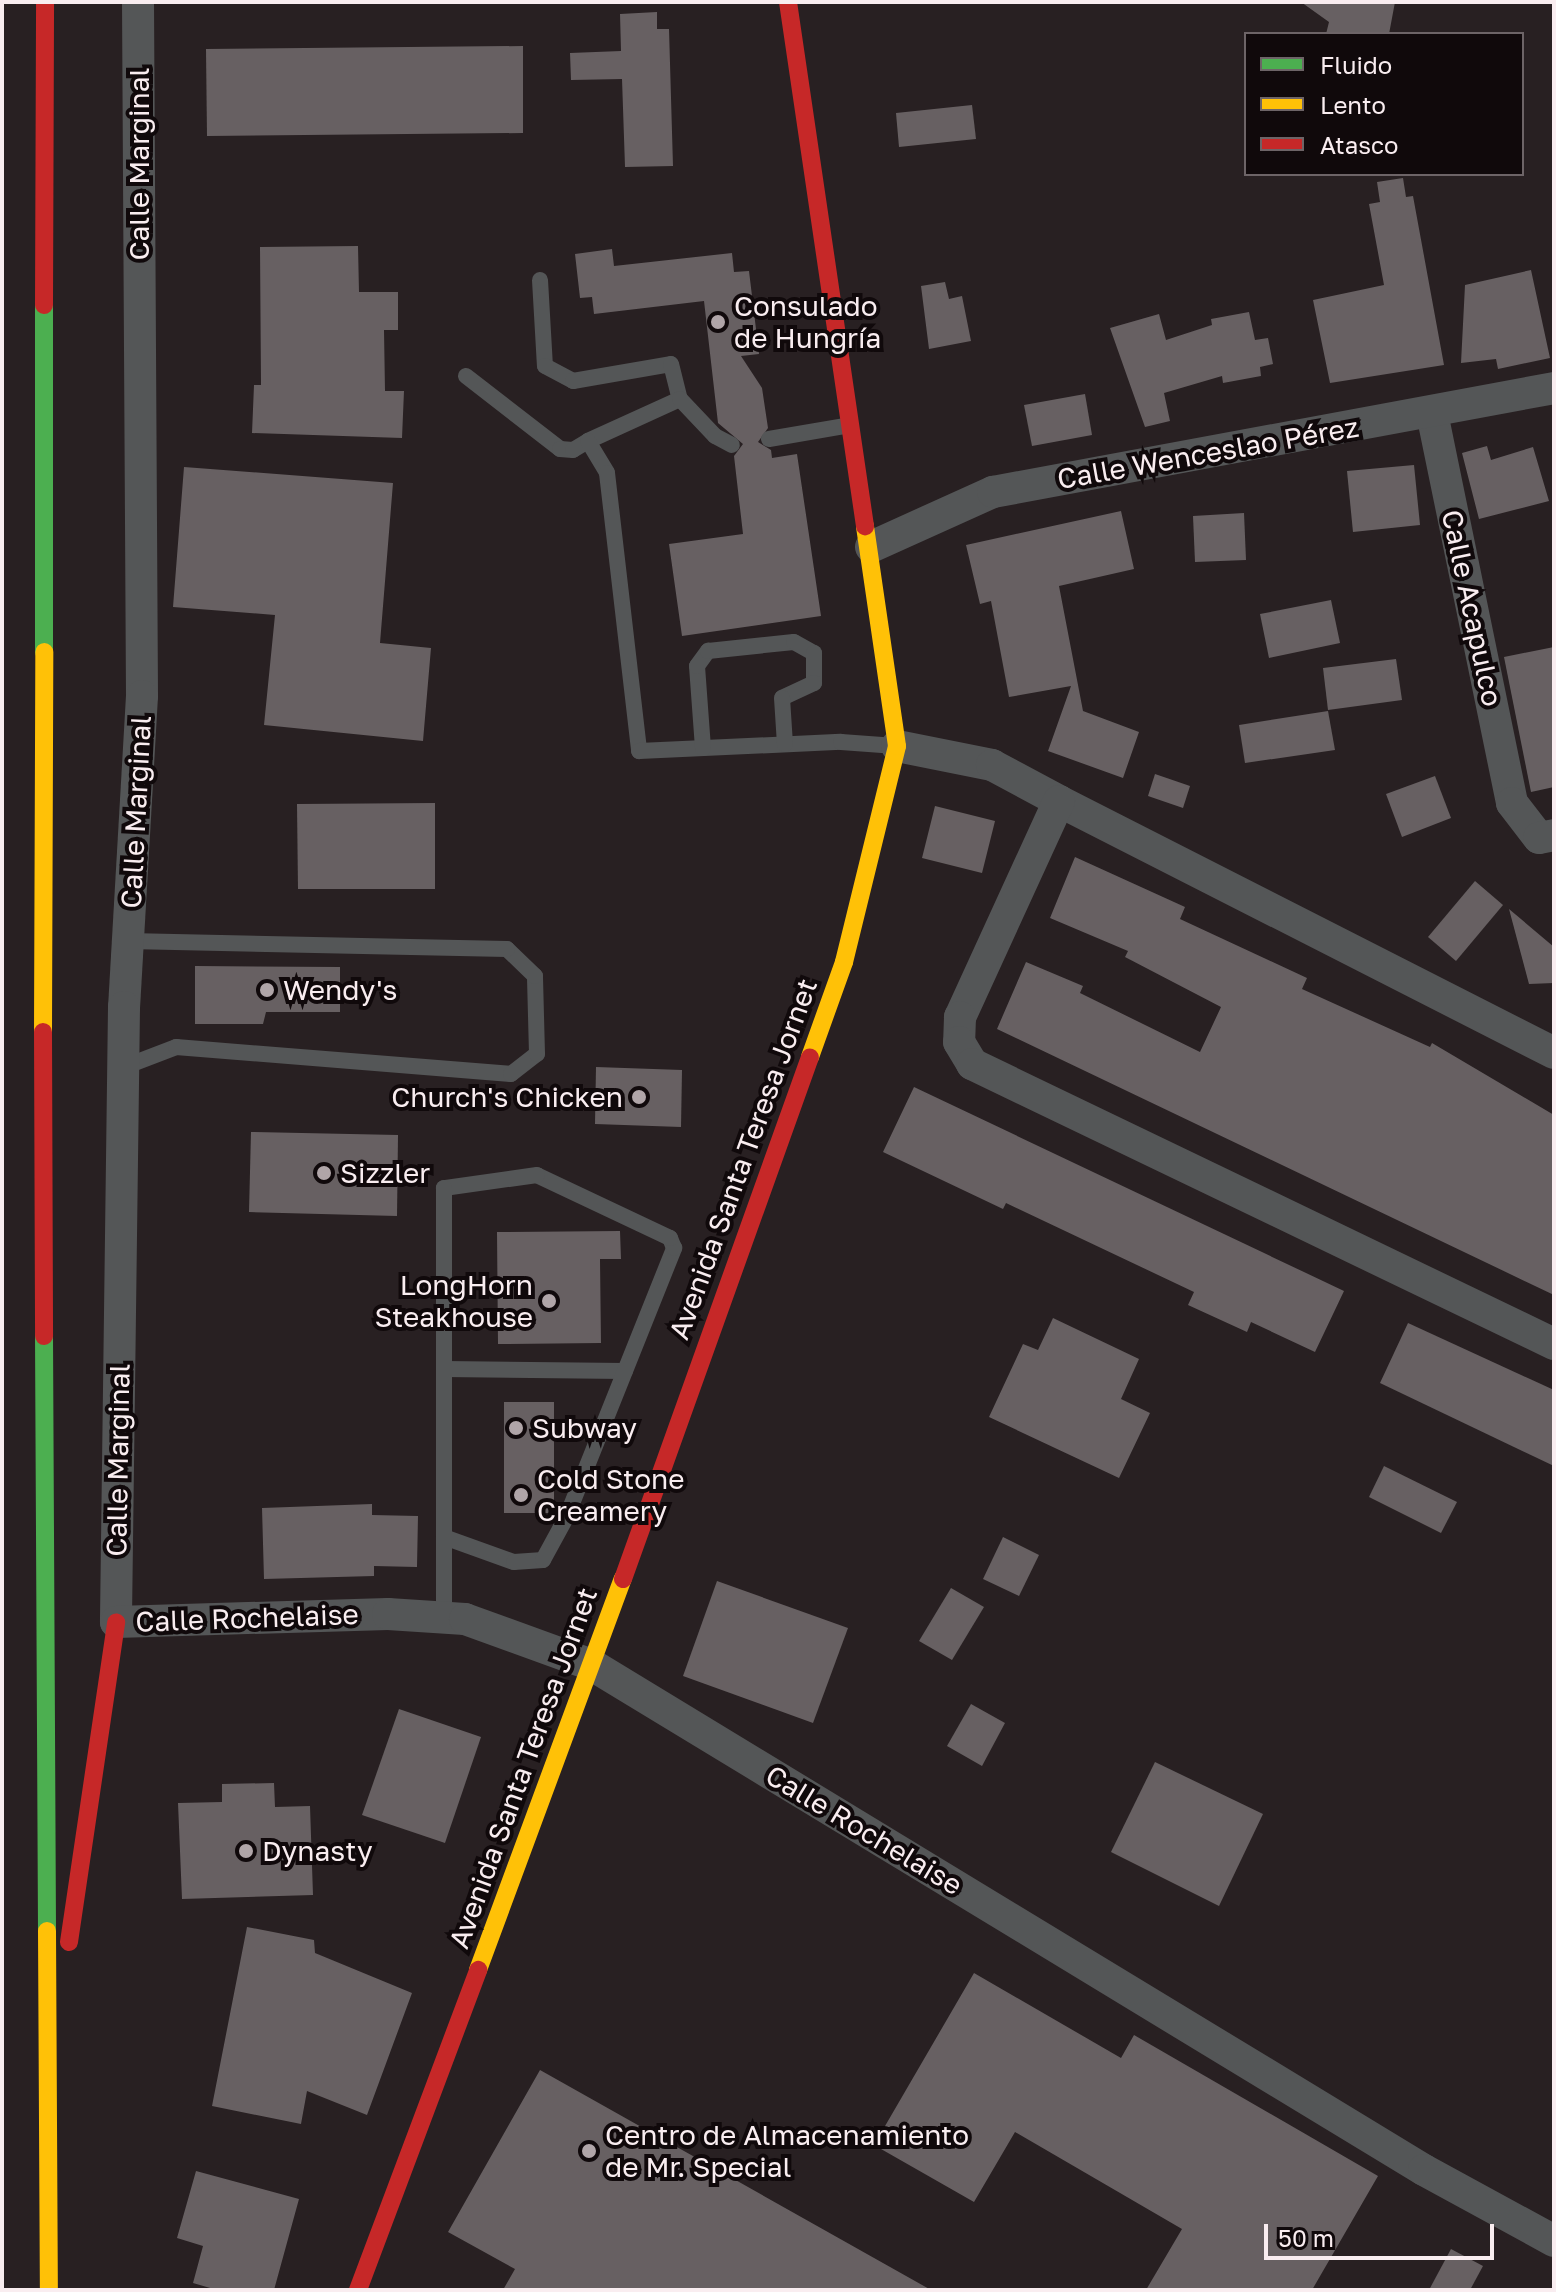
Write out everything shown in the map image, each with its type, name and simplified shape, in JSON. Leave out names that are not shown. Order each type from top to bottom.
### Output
[{"type":"main road","points":[[45,2],[49,2290]]},
{"type":"main road","name":"Avenida Santa Teresa Jornet","points":[[358,2290],[592,1665],[844,962],[897,746],[871,547],[788,2]]},
{"type":"main road","points":[[48,2086],[116,1622]]},
{"type":"street","name":"Calle Marginal","points":[[116,1622],[124,1067],[142,696],[138,2]]},
{"type":"street","name":"Calle Wenceslao Pérez","points":[[871,547],[993,492],[1554,388]]},
{"type":"street","name":"Calle Acapulco","points":[[1432,413],[1512,803],[1539,838],[1554,835]]},
{"type":"street","points":[[897,746],[992,765],[1554,1053]]},
{"type":"street","points":[[1059,801],[960,1017],[959,1042],[972,1064],[1554,1344]]},
{"type":"street","name":"Calle Rochelaise","points":[[116,1622],[388,1614],[465,1619],[592,1665],[1424,2170],[1554,2241]]},
{"type":"lane","points":[[540,280],[545,366],[573,381],[671,364],[680,399],[715,436],[732,445]]},
{"type":"lane","points":[[466,376],[560,449],[573,450],[680,399]]},
{"type":"lane","points":[[769,439],[852,424]]},
{"type":"lane","points":[[588,441],[607,473],[639,751],[785,744],[897,746]]},
{"type":"lane","points":[[703,748],[697,666],[708,651],[794,642],[814,653],[814,683],[782,698],[785,744]]},
{"type":"lane","points":[[124,1067],[176,1047],[511,1074],[537,1054],[535,976],[507,949],[128,941]]},
{"type":"lane","points":[[444,1537],[514,1562],[543,1560],[567,1516],[674,1248],[670,1238],[537,1175],[444,1188],[444,1369],[444,1537],[444,1618]]},
{"type":"lane","points":[[444,1369],[625,1371]]},
{"type":"building","points":[[1301,2],[1395,2],[1389,32],[1326,32],[1329,22]]},
{"type":"building","points":[[657,12],[657,29],[669,29],[673,166],[625,167],[622,79],[571,80],[570,53],[621,51],[620,14]]},
{"type":"building","points":[[523,46],[523,133],[207,136],[206,49]]},
{"type":"building","points":[[972,105],[976,139],[899,147],[896,113]]},
{"type":"building","points":[[1403,178],[1406,197],[1413,196],[1444,365],[1330,383],[1313,300],[1384,285],[1369,204],[1380,202],[1377,182]]},
{"type":"building","points":[[358,246],[359,292],[398,292],[398,330],[384,330],[385,391],[404,391],[402,438],[252,433],[254,385],[261,385],[260,247]]},
{"type":"building","points":[[612,249],[614,266],[732,253],[734,272],[749,271],[759,354],[741,356],[762,388],[768,428],[758,442],[771,450],[772,458],[797,454],[821,616],[682,636],[669,544],[743,534],[734,456],[743,444],[718,423],[704,301],[594,314],[592,297],[580,298],[575,254]]},
{"type":"building","points":[[1531,270],[1550,358],[1498,369],[1496,359],[1461,363],[1465,285]]},
{"type":"building","points":[[945,282],[949,299],[962,296],[971,341],[929,349],[921,286]]},
{"type":"building","points":[[1249,312],[1255,340],[1268,338],[1273,364],[1260,367],[1261,376],[1223,383],[1222,376],[1164,393],[1170,421],[1145,427],[1110,328],[1159,314],[1166,340],[1212,325],[1211,319]]},
{"type":"building","points":[[1085,394],[1092,435],[1032,446],[1024,405]]},
{"type":"building","points":[[1487,446],[1491,460],[1533,447],[1549,501],[1479,519],[1462,453]]},
{"type":"building","points":[[1414,465],[1420,525],[1353,532],[1347,471]]},
{"type":"building","points":[[184,467],[393,483],[380,643],[431,648],[423,741],[264,725],[275,615],[173,607]]},
{"type":"building","points":[[1121,511],[1134,569],[1059,586],[1083,711],[1139,732],[1123,778],[1048,751],[1071,686],[1009,697],[991,601],[980,604],[966,545]]},
{"type":"building","points":[[1244,513],[1246,560],[1195,562],[1193,516]]},
{"type":"building","points":[[1331,600],[1340,643],[1269,658],[1260,614]]},
{"type":"building","points":[[1554,647],[1554,787],[1531,792],[1504,657]]},
{"type":"building","points":[[1396,659],[1402,700],[1328,710],[1323,668]]},
{"type":"building","points":[[1328,711],[1335,750],[1245,763],[1239,725]]},
{"type":"building","points":[[1155,774],[1190,786],[1183,808],[1148,796]]},
{"type":"building","points":[[1435,776],[1451,818],[1402,837],[1386,794]]},
{"type":"building","points":[[435,803],[435,889],[298,889],[297,804]]},
{"type":"building","points":[[935,806],[995,821],[982,873],[922,858]]},
{"type":"building","points":[[1075,857],[1185,907],[1180,919],[1307,978],[1302,989],[1430,1047],[1432,1043],[1554,1115],[1554,1295],[997,1029],[1026,962],[1083,986],[1080,993],[1200,1052],[1221,1007],[1125,957],[1128,951],[1050,918]]},
{"type":"building","points":[[1475,881],[1503,905],[1456,961],[1428,937]]},
{"type":"building","points":[[1509,909],[1554,947],[1554,983],[1529,984]]},
{"type":"building","name":"Wendy's","points":[[195,966],[340,967],[340,1012],[266,1012],[263,1024],[195,1024]]},
{"type":"building","name":"Church's Chicken","points":[[596,1067],[682,1070],[681,1127],[595,1124]]},
{"type":"building","points":[[914,1087],[1344,1291],[1315,1352],[1251,1322],[1247,1332],[1188,1305],[1194,1292],[1006,1203],[1003,1209],[883,1152]]},
{"type":"building","name":"Sizzler","points":[[251,1132],[398,1135],[397,1216],[249,1212]]},
{"type":"building","name":"LongHorn Steakhouse","points":[[620,1231],[621,1259],[600,1259],[601,1343],[498,1344],[497,1232]]},
{"type":"building","points":[[1053,1318],[1139,1359],[1121,1399],[1150,1413],[1119,1478],[989,1417],[1023,1344],[1038,1350]]},
{"type":"building","points":[[1408,1323],[1554,1390],[1554,1466],[1380,1383]]},
{"type":"building","points":[[504,1402],[554,1402],[554,1513],[504,1513]]},
{"type":"building","points":[[1384,1466],[1457,1502],[1441,1533],[1369,1497]]},
{"type":"building","points":[[372,1504],[372,1515],[418,1516],[417,1567],[374,1566],[374,1576],[264,1579],[262,1508]]},
{"type":"building","points":[[1003,1537],[1039,1555],[1019,1596],[983,1579]]},
{"type":"building","points":[[717,1581],[848,1628],[813,1723],[683,1676]]},
{"type":"building","points":[[951,1588],[984,1607],[952,1660],[919,1641]]},
{"type":"building","points":[[971,1704],[1005,1723],[982,1766],[947,1746]]},
{"type":"building","points":[[399,1709],[481,1737],[445,1843],[362,1815]]},
{"type":"building","points":[[1155,1762],[1263,1814],[1219,1906],[1111,1852]]},
{"type":"building","name":"Dynasty","points":[[274,1783],[275,1807],[310,1806],[313,1895],[182,1899],[178,1803],[222,1802],[222,1784]]},
{"type":"building","points":[[247,1927],[314,1940],[315,1953],[412,1993],[367,2115],[307,2091],[301,2124],[212,2106]]},
{"type":"building","points":[[974,1973],[1121,2058],[1134,2035],[1378,2176],[1312,2290],[1146,2290],[1182,2229],[1015,2132],[974,2202],[874,2145]]},
{"type":"building","name":"Centro de Almacenamiento de Mr. Special","points":[[540,2070],[931,2290],[503,2290],[515,2269],[448,2232]]},
{"type":"building","points":[[196,2171],[299,2199],[274,2290],[217,2290],[193,2283],[203,2246],[177,2238]]},
{"type":"building","points":[[1451,2249],[1483,2266],[1470,2290],[1429,2290]]},
{"type":"traffic: fast","points":[[44,305],[44,652]]},
{"type":"traffic: fast","points":[[44,1336],[47,1931]]},
{"type":"traffic: slow","points":[[810,1057],[844,962],[897,746],[865,526]]},
{"type":"traffic: slow","points":[[43,1032],[44,652]]},
{"type":"traffic: slow","points":[[478,1970],[623,1579]]},
{"type":"traffic: slow","points":[[47,1931],[49,2290]]},
{"type":"traffic: jam","points":[[44,305],[45,2]]},
{"type":"traffic: jam","points":[[788,2],[865,526]]},
{"type":"traffic: jam","points":[[43,1032],[44,1336]]},
{"type":"traffic: jam","points":[[623,1579],[810,1057]]},
{"type":"traffic: jam","points":[[69,1942],[116,1622]]},
{"type":"traffic: jam","points":[[358,2290],[478,1970]]},
{"type":"place","name":"Consulado de Hungría","points":[[718,322]]},
{"type":"place","name":"Wendy's","points":[[267,990]]},
{"type":"place","name":"Church's Chicken","points":[[639,1097]]},
{"type":"place","name":"Sizzler","points":[[324,1173]]},
{"type":"place","name":"LongHorn Steakhouse","points":[[549,1301]]},
{"type":"place","name":"Subway","points":[[516,1428]]},
{"type":"place","name":"Cold Stone Creamery","points":[[521,1495]]},
{"type":"place","name":"Dynasty","points":[[246,1851]]},
{"type":"place","name":"Centro de Almacenamiento de Mr. Special","points":[[589,2151]]}]
